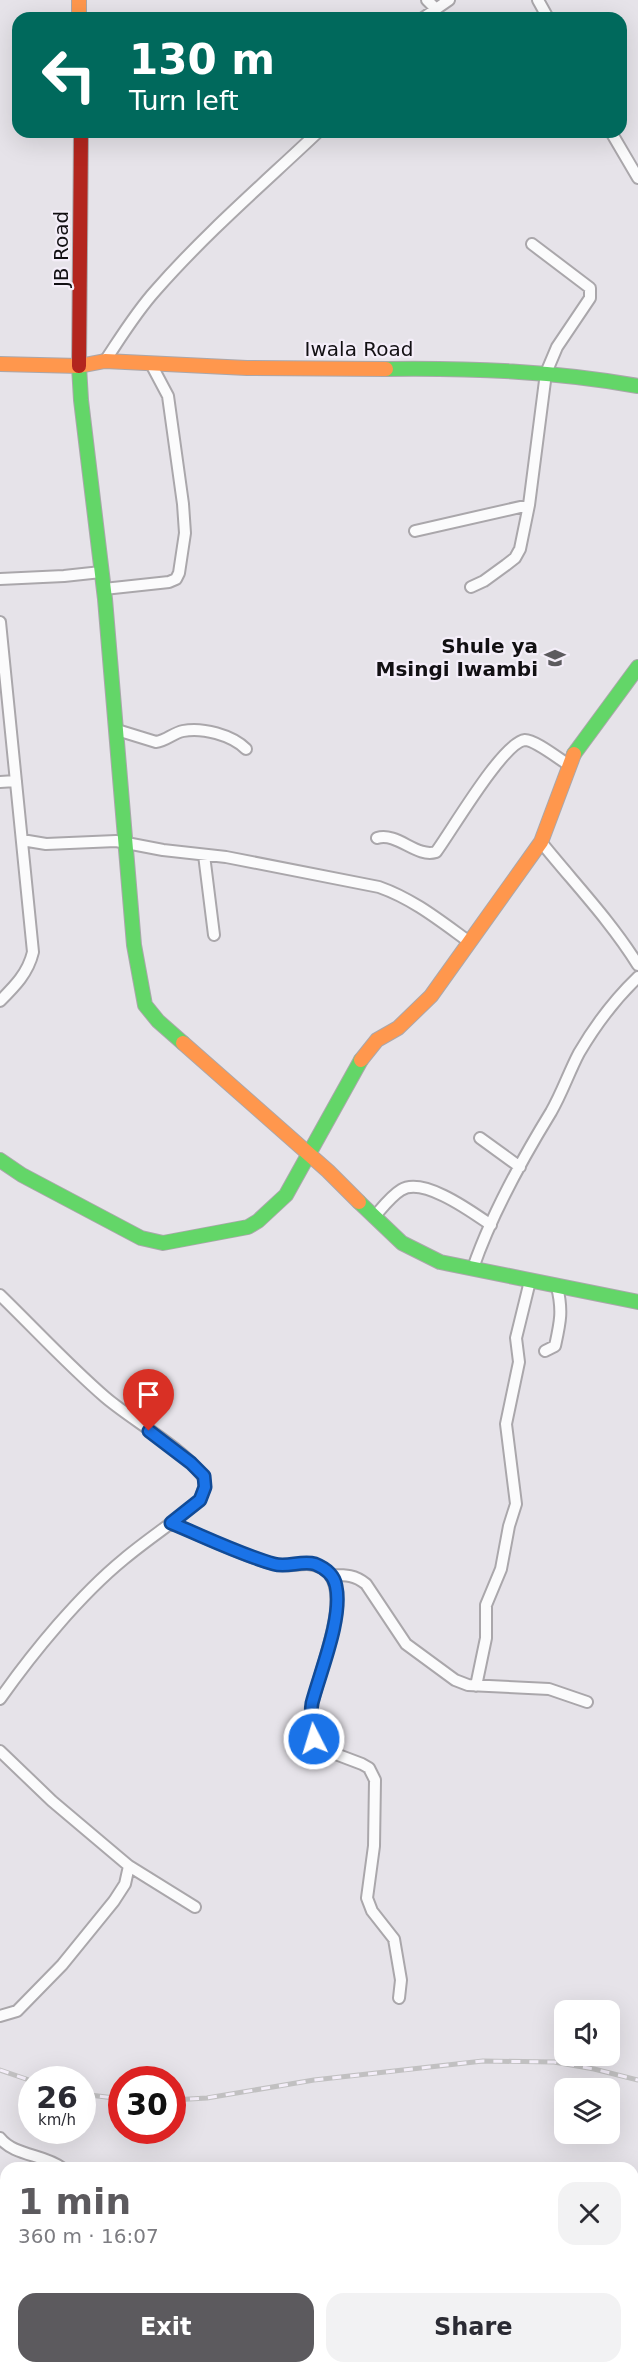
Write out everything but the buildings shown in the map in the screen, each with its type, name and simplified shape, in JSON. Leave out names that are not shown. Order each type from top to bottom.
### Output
[{"type":"street","points":[[427,0],[436,9]]},
{"type":"street","points":[[432,12],[449,0]]},
{"type":"street","name":"JB Road","points":[[81,138],[81,400],[104,588],[134,945],[146,1009],[328,1171],[402,1243],[440,1262],[638,1302]]},
{"type":"street","points":[[105,362],[130,322],[177,267],[226,217],[312,138]]},
{"type":"street","points":[[614,138],[638,178]]},
{"type":"street","points":[[471,587],[484,581],[515,558],[520,549],[529,505],[546,373],[557,347],[590,298],[591,293],[586,284],[532,244]]},
{"type":"street","name":"Iwala Road","points":[[0,364],[80,366],[105,362],[329,369],[437,369],[546,373],[638,386]]},
{"type":"street","points":[[104,588],[169,582],[176,579],[179,573],[185,533],[183,504],[168,396],[151,364]]},
{"type":"street","points":[[416,531],[529,505]]},
{"type":"street","points":[[0,579],[101,572]]},
{"type":"street","points":[[0,622],[33,952],[22,979],[0,1001]]},
{"type":"street","points":[[0,1160],[22,1175],[141,1238],[163,1243],[235,1230],[254,1224],[286,1195],[358,1064],[377,1040],[398,1028],[423,1004],[541,842],[569,765],[590,730],[638,667]]},
{"type":"street","points":[[117,730],[156,742],[181,731],[205,732],[233,739],[246,749]]},
{"type":"street","points":[[377,838],[390,837],[425,852],[436,852],[508,750],[520,742],[533,742],[569,765]]},
{"type":"street","points":[[0,782],[16,781]]},
{"type":"street","points":[[22,840],[46,844],[104,841],[126,843],[226,857],[379,887],[401,894],[418,904],[468,941]]},
{"type":"street","points":[[541,842],[600,912],[638,965]]},
{"type":"street","points":[[204,855],[214,934]]},
{"type":"street","points":[[473,1268],[491,1225],[579,1054],[599,1020],[638,977]]},
{"type":"street","points":[[480,1138],[520,1167]]},
{"type":"street","points":[[374,1217],[402,1189],[415,1186],[441,1194],[491,1225]]},
{"type":"street","points":[[476,1686],[486,1638],[486,1605],[501,1569],[509,1526],[516,1504],[507,1424],[519,1362],[516,1338],[530,1281]]},
{"type":"street","points":[[545,1351],[555,1347],[561,1321],[562,1311],[557,1287]]},
{"type":"street","points":[[0,1295],[61,1358],[99,1392],[191,1463],[204,1476],[205,1487],[200,1500],[122,1560],[75,1607],[0,1699]]},
{"type":"street","points":[[171,1523],[261,1560],[288,1566],[315,1564],[332,1575],[354,1576],[360,1579],[366,1584],[401,1638],[412,1650],[455,1680],[476,1686],[549,1689],[586,1702]]},
{"type":"street","points":[[332,1575],[336,1586],[335,1617],[326,1659],[312,1703],[312,1729],[317,1747],[362,1764],[369,1768],[375,1779],[374,1846],[368,1898],[372,1911],[394,1939],[401,1980],[399,1998]]},
{"type":"street","points":[[0,1751],[52,1801],[129,1866],[195,1907]]},
{"type":"street","points":[[0,2016],[17,2011],[62,1965],[114,1901],[125,1884],[129,1866]]},
{"type":"street","points":[[0,2138],[10,2147],[53,2162]]},
{"type":"railway","points":[[186,2099],[207,2098],[314,2080],[483,2061],[554,2062],[638,2080]]},
{"type":"railway","points":[[0,2070],[18,2076]]},
{"type":"railway","points":[[96,2096],[108,2097]]},
{"type":"traffic: fast","points":[[79,366],[105,599],[134,945],[145,1005],[158,1021],[183,1043]]},
{"type":"traffic: fast","points":[[386,369],[512,372],[575,377],[638,386]]},
{"type":"traffic: fast","points":[[574,754],[638,667]]},
{"type":"traffic: fast","points":[[0,1160],[22,1175],[141,1238],[163,1243],[248,1227],[258,1221],[286,1195],[361,1060]]},
{"type":"traffic: fast","points":[[359,1202],[402,1243],[440,1262],[638,1302]]},
{"type":"traffic: slow","points":[[79,0],[79,12]]},
{"type":"traffic: slow","points":[[0,364],[79,366],[105,361],[247,368],[386,369]]},
{"type":"traffic: slow","points":[[361,1060],[377,1040],[398,1028],[431,996],[541,842],[574,754]]},
{"type":"traffic: slow","points":[[183,1043],[328,1171],[359,1202]]},
{"type":"traffic: jam","points":[[79,366],[81,138]]},
{"type":"place","name":"Shule ya Msingi Iwambi","points":[[555,658]]},
{"type":"route","points":[[149,1431],[191,1463],[204,1476],[205,1487],[200,1500],[171,1523],[276,1565],[315,1564],[332,1575],[337,1599],[326,1659],[312,1703],[314,1739]]}]
